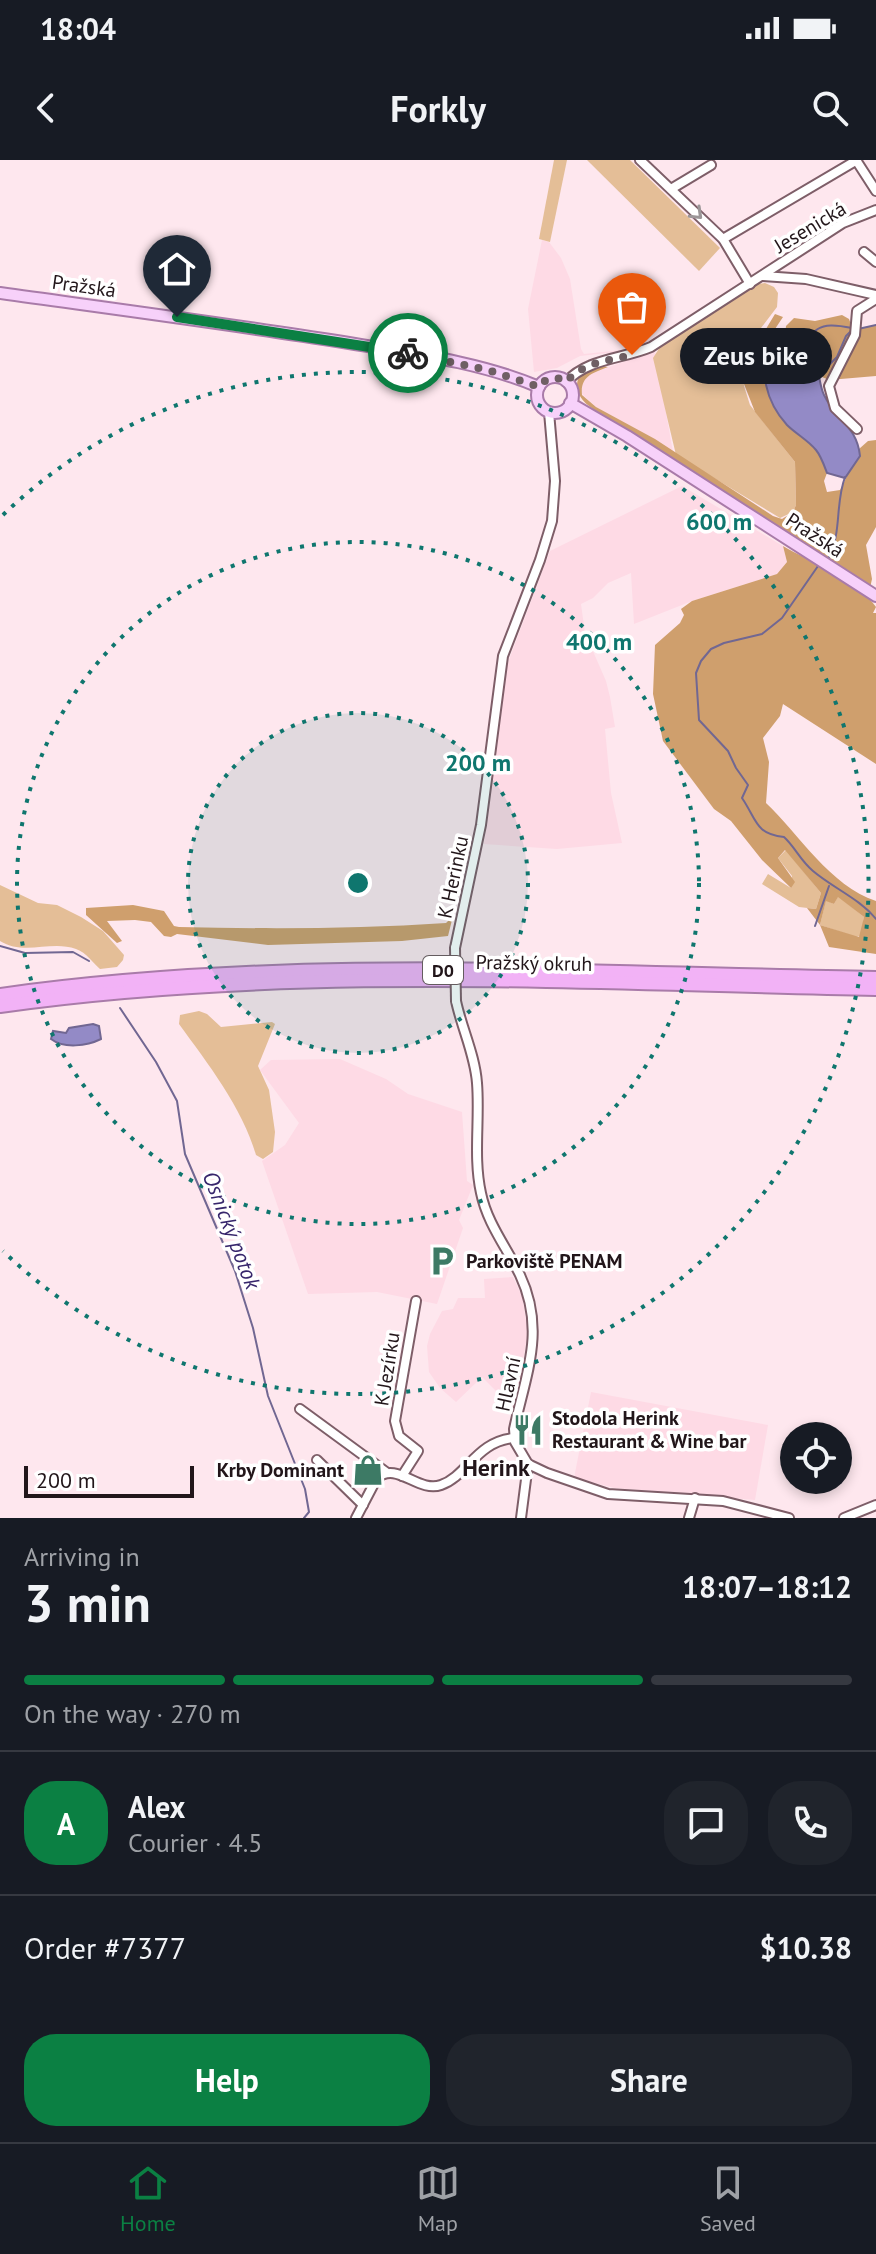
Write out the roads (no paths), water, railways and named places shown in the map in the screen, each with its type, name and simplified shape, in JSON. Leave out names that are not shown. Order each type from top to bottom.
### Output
[{"type":"highway","name":"Pražský okruh","points":[[0,995],[163,984],[260,973],[402,970],[876,978]]},
{"type":"highway","name":"Pražský okruh","points":[[163,984],[400,981],[876,989]]},
{"type":"highway","name":"Pražský okruh","points":[[0,1006],[90,990]]},
{"type":"main road","name":"Pražská","points":[[0,293],[266,330],[411,354],[488,370],[539,387],[550,378],[566,382]]},
{"type":"main road","points":[[539,387],[538,402],[549,412],[561,412],[570,403],[572,393],[566,382]]},
{"type":"main road","name":"Pražská","points":[[570,403],[627,436],[876,596]]},
{"type":"street","points":[[640,160],[723,239],[750,284]]},
{"type":"street","points":[[723,239],[856,160],[876,191]]},
{"type":"street","points":[[671,189],[711,165]]},
{"type":"street","name":"Jesenická","points":[[566,382],[591,364],[632,355],[651,347],[843,223],[876,210]]},
{"type":"street","points":[[864,252],[876,262]]},
{"type":"street","points":[[763,276],[819,282],[876,297]]},
{"type":"street","points":[[857,429],[835,408],[829,386],[855,335],[857,311],[876,297]]},
{"type":"street","name":"K Herinku","points":[[481,1195],[477,1164],[477,1079],[456,1001],[455,948],[481,825],[502,658],[549,533],[555,490],[549,412]]},
{"type":"street","name":"Hlavní","points":[[481,1195],[485,1210],[526,1288],[533,1316],[532,1349],[514,1438],[528,1464]]},
{"type":"street","name":"K Jezírku","points":[[402,1476],[418,1451],[399,1436],[395,1421],[416,1301]]},
{"type":"street","points":[[300,1409],[386,1472],[423,1485],[442,1485],[490,1446],[514,1438]]},
{"type":"street","points":[[317,1460],[363,1505]]},
{"type":"street","points":[[521,1518],[528,1464],[608,1494],[723,1501],[789,1518]]},
{"type":"street","points":[[356,1518],[377,1478],[386,1472]]},
{"type":"street","points":[[689,1518],[695,1498]]},
{"type":"street","points":[[844,1518],[876,1505]]},
{"type":"waterway","points":[[858,329],[876,325]]},
{"type":"waterway","points":[[800,357],[818,329],[824,326],[852,328]]},
{"type":"waterway","points":[[819,375],[837,357],[852,330]]},
{"type":"waterway","points":[[829,557],[836,537],[845,477]]},
{"type":"waterway","points":[[818,566],[782,618],[762,634],[711,649],[701,661],[696,673],[699,720],[728,751],[748,785],[742,798],[758,825],[767,833],[784,837],[813,871],[862,905],[876,919]]},
{"type":"waterway","points":[[815,926],[829,886]]},
{"type":"waterway","name":"Osnický potok","points":[[0,946],[25,953],[73,952],[89,961]]},
{"type":"waterway","name":"Osnický potok","points":[[120,1008],[156,1062],[177,1101],[185,1154],[235,1271],[253,1328],[268,1396],[305,1489],[309,1512],[304,1518]]},
{"type":"place","name":"Zeus bike","points":[[632,355]]},
{"type":"place","name":"Parkoviště PENAM","points":[[442,1261]]},
{"type":"place","name":"Stodola Herink Restaurant & Wine bar","points":[[528,1430]]},
{"type":"place","name":"Krby Dominant","points":[[368,1470]]},
{"type":"district","name":"Herink","points":[[496,1467]]}]
